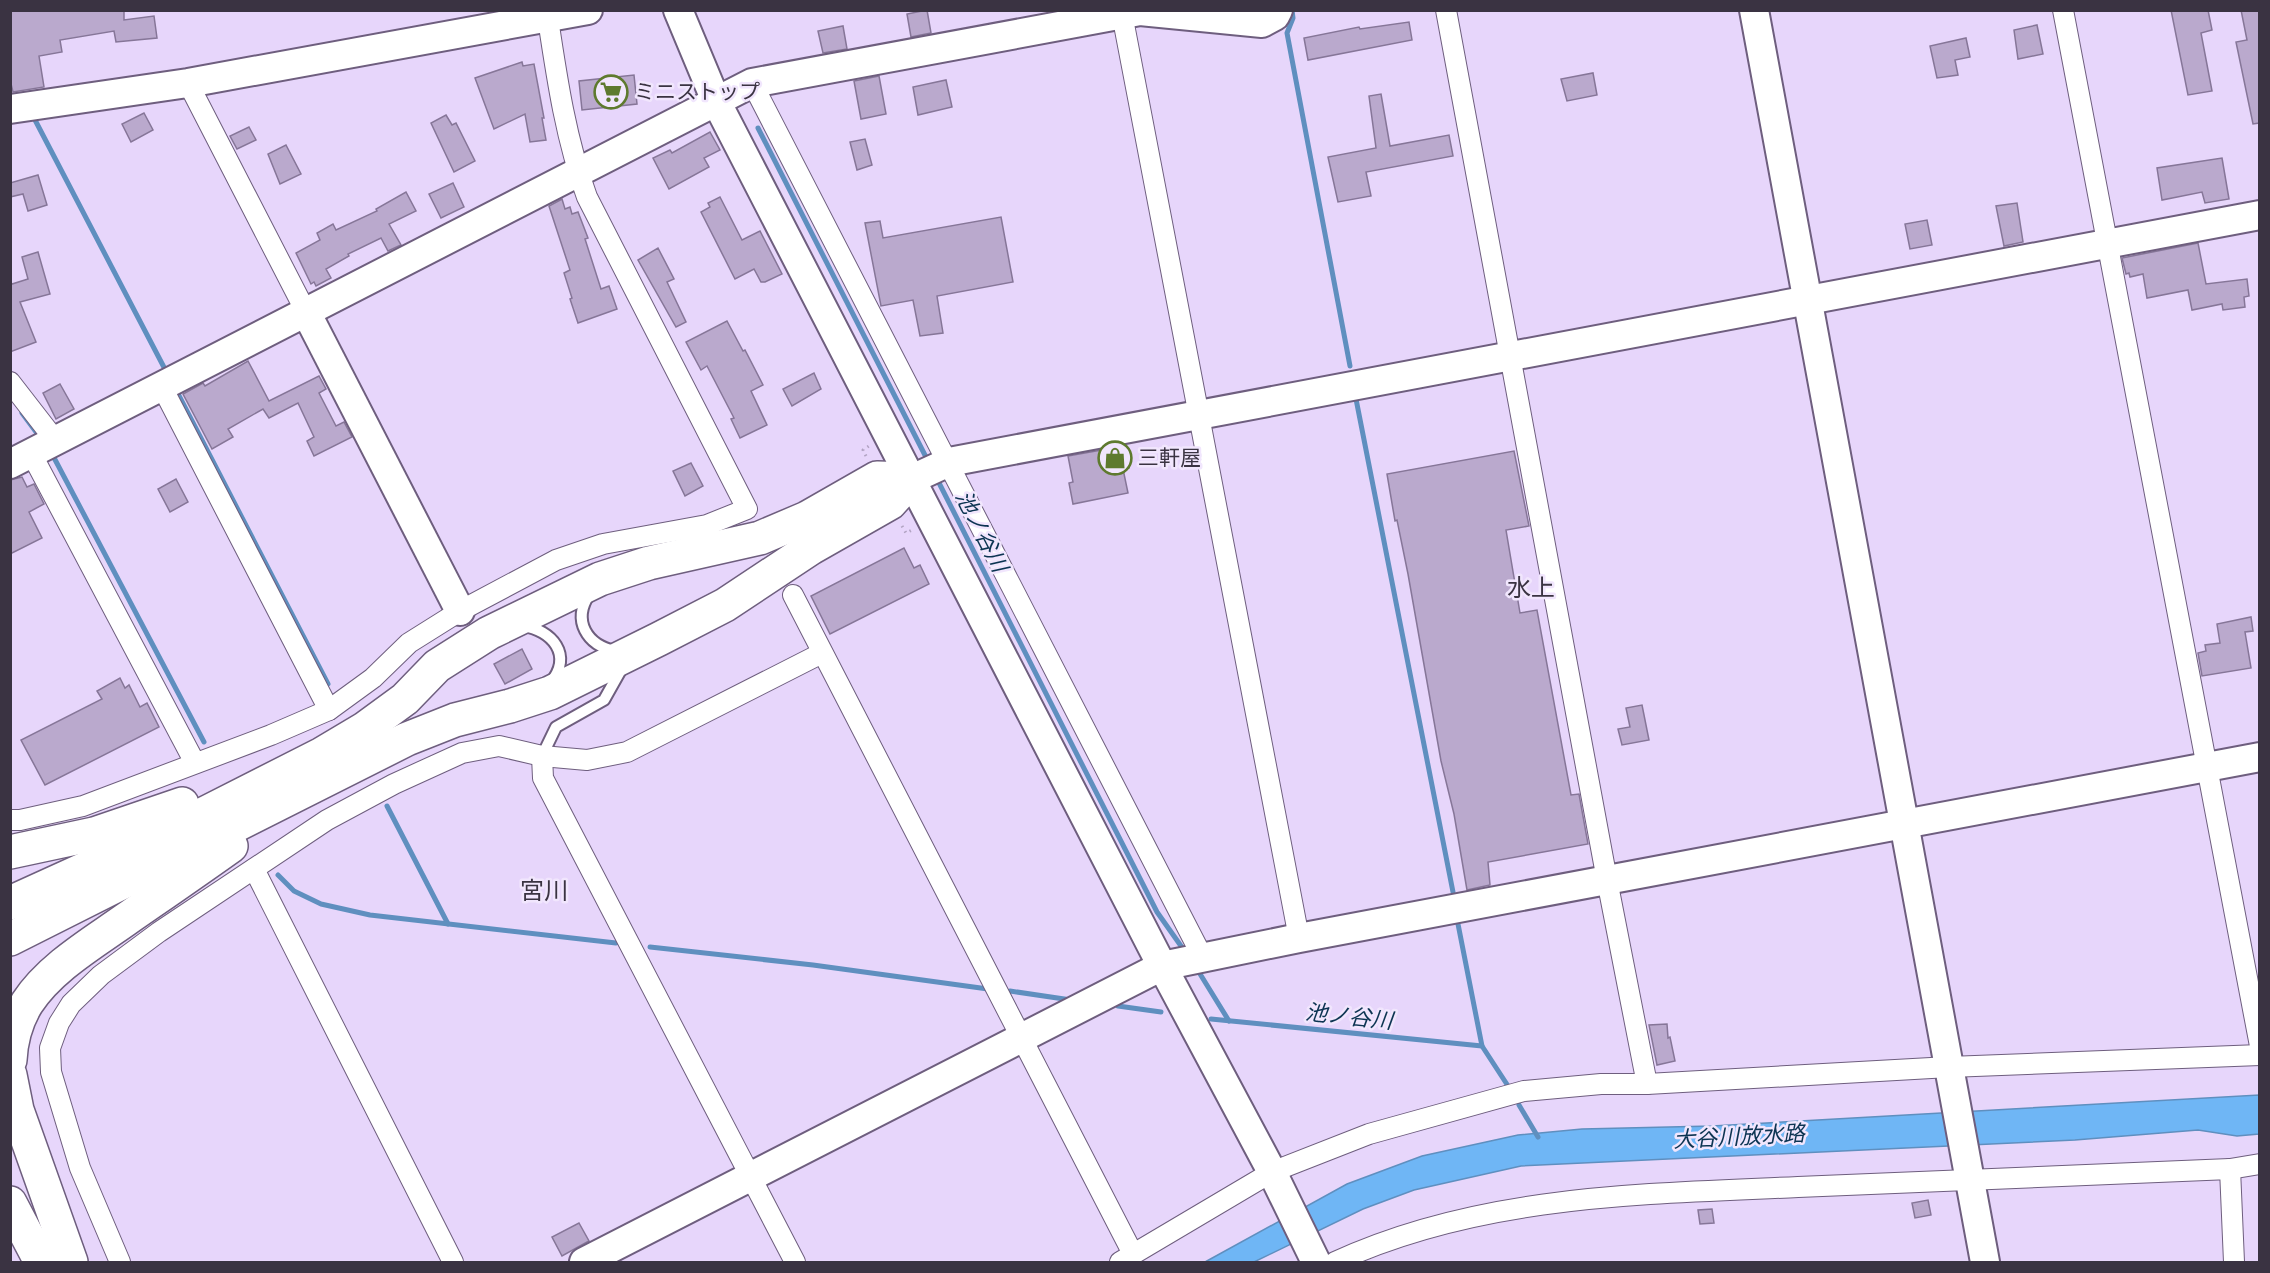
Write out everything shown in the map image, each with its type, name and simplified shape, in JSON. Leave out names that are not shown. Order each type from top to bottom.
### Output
[{"type":"highway","points":[[10,1060],[11,1045],[17,1023],[28,1002],[50,977],[317,771],[364,729],[405,699],[437,666],[504,626],[600,579],[649,563],[760,538],[807,518],[877,478],[930,470]]},
{"type":"highway","points":[[10,903],[184,824],[317,771],[455,720],[550,693],[725,605],[811,548],[890,503],[930,470]]},
{"type":"highway","points":[[10,852],[94,834],[317,771]]},
{"type":"highway","points":[[10,939],[317,771]]},
{"type":"highway","points":[[10,1075],[17,1110],[71,1263]]},
{"type":"highway","points":[[10,1203],[40,1263]]},
{"type":"street","points":[[10,109],[188,83],[548,15],[588,10]]},
{"type":"street","points":[[678,10],[716,100],[930,470],[1203,957]]},
{"type":"street","points":[[32,452],[752,83],[1140,11],[1262,23],[1275,16],[1278,10]]},
{"type":"street","points":[[1446,10],[1647,1084]]},
{"type":"street","points":[[1754,10],[1985,1263]]},
{"type":"street","points":[[2063,10],[2259,1046]]},
{"type":"street","points":[[1122,14],[1299,938]]},
{"type":"street","points":[[10,820],[20,820],[83,806],[271,735],[329,710],[373,678],[409,643],[460,611],[556,560],[614,542],[707,525],[747,509],[587,197],[578,173],[559,91],[548,15]]},
{"type":"street","points":[[188,83],[460,611]]},
{"type":"street","points":[[752,83],[1162,966],[1272,1172],[1316,1263]]},
{"type":"street","points":[[930,470],[1199,414],[2259,215]]},
{"type":"street","points":[[10,382],[32,452],[195,764]]},
{"type":"street","points":[[162,387],[329,710]]},
{"type":"street","points":[[793,595],[1022,1037],[1126,1258],[1272,1172],[1369,1134],[1524,1091],[1601,1084],[1647,1084],[1949,1067],[2259,1055]]},
{"type":"street","points":[[120,1263],[80,1168],[51,1072],[50,1048],[59,1023],[71,1004],[101,975],[159,932],[327,820],[394,784],[462,753],[499,746],[542,756],[586,760],[627,752],[822,653]]},
{"type":"street","points":[[542,756],[543,778],[795,1263]]},
{"type":"street","points":[[584,1263],[1162,966],[1299,938],[2259,757]]},
{"type":"street","points":[[254,869],[453,1263]]},
{"type":"street","points":[[1335,1263],[1416,1231],[1466,1218],[1533,1205],[1656,1193],[2230,1169],[2259,1164]]},
{"type":"street","points":[[2230,1169],[2234,1263]]},
{"type":"lane","points":[[542,756],[556,727],[604,700],[629,654],[604,648],[591,640],[583,630],[581,616],[585,602],[600,579]]},
{"type":"lane","points":[[504,626],[536,628],[547,634],[558,646],[560,661],[556,676],[546,688],[528,701]]},
{"type":"path","points":[[868,460],[863,450],[869,446]]},
{"type":"path","points":[[898,519],[906,533],[916,527]]},
{"type":"water","name":"大谷川放水路","points":[[2259,1095],[2259,1134],[2237,1136],[2198,1130],[2075,1140],[1521,1166],[1414,1190],[1363,1209],[1254,1262],[1205,1262],[1347,1184],[1422,1156],[1518,1135],[1582,1129],[1712,1126]]},
{"type":"building","points":[[10,10],[124,10],[124,20],[154,16],[157,38],[116,42],[114,31],[60,40],[62,52],[39,56],[44,87],[13,92],[10,80]]},
{"type":"building","points":[[927,10],[931,33],[911,37],[907,14]]},
{"type":"building","points":[[2171,10],[2208,10],[2212,30],[2201,33],[2212,91],[2188,95]]},
{"type":"building","points":[[2241,10],[2259,10],[2259,123],[2253,124],[2236,42],[2247,40]]},
{"type":"building","points":[[1409,22],[1412,40],[1308,60],[1304,38],[1359,27],[1360,29]]},
{"type":"building","points":[[2037,25],[2043,54],[2018,59],[2014,30]]},
{"type":"building","points":[[843,26],[847,49],[823,53],[818,31]]},
{"type":"building","points":[[1966,38],[1970,57],[1955,60],[1958,75],[1937,78],[1930,46]]},
{"type":"building","points":[[522,62],[523,66],[534,64],[546,140],[530,142],[525,114],[494,129],[475,78]]},
{"type":"building","points":[[1593,73],[1597,95],[1567,101],[1561,79]]},
{"type":"building","points":[[634,75],[637,104],[582,110],[579,81]]},
{"type":"building","points":[[879,76],[886,114],[861,119],[854,81]]},
{"type":"building","points":[[946,80],[952,107],[918,115],[913,87]]},
{"type":"building","points":[[1381,94],[1390,146],[1449,135],[1453,156],[1366,172],[1371,196],[1338,202],[1328,157],[1376,148],[1369,96]]},
{"type":"building","points":[[144,113],[153,130],[131,142],[122,124]]},
{"type":"building","points":[[446,115],[452,125],[456,123],[475,161],[454,172],[431,123]]},
{"type":"building","points":[[249,127],[256,140],[237,149],[230,136]]},
{"type":"building","points":[[710,132],[720,150],[704,158],[709,167],[669,189],[653,158],[670,150],[672,153]]},
{"type":"building","points":[[865,139],[872,165],[857,170],[850,142]]},
{"type":"building","points":[[286,145],[301,174],[280,184],[268,154]]},
{"type":"building","points":[[2222,158],[2229,199],[2205,203],[2202,192],[2162,200],[2157,168]]},
{"type":"building","points":[[38,175],[47,205],[28,211],[23,194],[10,197],[10,183]]},
{"type":"building","points":[[453,183],[464,207],[441,218],[429,194]]},
{"type":"building","points":[[406,192],[416,211],[389,224],[401,245],[388,251],[381,238],[348,254],[349,256],[326,269],[331,278],[316,286],[314,282],[311,284],[296,253],[320,240],[317,233],[333,224],[336,230],[377,211],[376,209]]},
{"type":"building","points":[[720,197],[742,240],[760,231],[782,274],[761,282],[754,269],[735,279],[701,212],[710,207],[708,203]]},
{"type":"building","points":[[562,199],[565,209],[570,207],[572,214],[578,212],[588,238],[585,239],[601,289],[609,286],[617,309],[578,323],[564,273],[570,270],[549,206]]},
{"type":"building","points":[[2017,203],[2023,242],[2004,246],[1996,206]]},
{"type":"building","points":[[1001,217],[1013,282],[937,296],[943,333],[920,336],[913,300],[881,306],[865,223],[880,221],[883,238]]},
{"type":"building","points":[[1927,220],[1932,245],[1910,249],[1905,224]]},
{"type":"building","points":[[2198,243],[2206,284],[2247,279],[2249,296],[2244,297],[2245,307],[2223,310],[2222,304],[2192,310],[2188,290],[2147,298],[2143,274],[2130,277],[2129,273],[2126,274],[2122,258]]},
{"type":"building","points":[[658,248],[674,279],[667,282],[686,322],[676,327],[638,260]]},
{"type":"building","points":[[38,252],[50,294],[20,302],[36,342],[10,352],[10,281],[12,284],[28,279],[22,257]]},
{"type":"building","points":[[727,321],[763,385],[751,391],[767,425],[740,438],[731,419],[734,418],[707,366],[701,370],[686,342]]},
{"type":"building","points":[[248,361],[269,401],[319,376],[326,389],[319,393],[336,426],[344,422],[352,437],[314,456],[307,441],[314,437],[298,403],[269,418],[263,409],[228,429],[233,437],[212,449],[183,394],[203,383],[205,386]]},
{"type":"building","points":[[814,373],[821,389],[792,406],[783,389]]},
{"type":"building","points":[[60,384],[74,409],[56,419],[43,393]]},
{"type":"building","points":[[1124,446],[1129,468],[1123,469],[1128,493],[1073,504],[1069,483],[1073,482],[1068,456]]},
{"type":"building","points":[[1514,451],[1529,526],[1506,530],[1520,613],[1537,610],[1571,795],[1579,794],[1588,844],[1488,862],[1490,885],[1467,890],[1387,474]]},
{"type":"building","points":[[691,463],[703,486],[685,496],[673,471]]},
{"type":"building","points":[[22,477],[27,487],[34,484],[44,504],[29,512],[42,538],[10,554],[10,480]]},
{"type":"building","points":[[176,479],[188,502],[170,512],[158,489]]},
{"type":"building","points":[[904,548],[914,568],[920,565],[929,584],[830,634],[811,596]]},
{"type":"building","points":[[2251,617],[2253,631],[2245,632],[2251,668],[2202,676],[2198,653],[2206,651],[2205,645],[2220,643],[2217,624]]},
{"type":"building","points":[[522,649],[532,669],[505,684],[494,664]]},
{"type":"building","points":[[120,678],[125,688],[129,685],[140,707],[147,703],[159,727],[45,785],[21,740],[102,699],[97,691]]},
{"type":"building","points":[[1642,705],[1649,740],[1622,745],[1618,729],[1630,727],[1626,708]]},
{"type":"building","points":[[1667,1024],[1668,1038],[1670,1037],[1675,1061],[1657,1065],[1649,1025]]},
{"type":"building","points":[[1928,1200],[1931,1215],[1915,1218],[1912,1203]]},
{"type":"building","points":[[1712,1209],[1714,1223],[1700,1224],[1698,1210]]},
{"type":"building","points":[[579,1223],[589,1241],[562,1256],[552,1237]]},
{"type":"waterway","points":[[1292,10],[1293,18],[1287,33],[1350,366]]},
{"type":"waterway","points":[[34,118],[168,375]]},
{"type":"waterway","name":"池ノ谷川","points":[[758,128],[929,463]]},
{"type":"waterway","points":[[175,388],[328,684]]},
{"type":"waterway","points":[[1356,399],[1453,892]]},
{"type":"waterway","points":[[22,413],[42,440]]},
{"type":"waterway","points":[[51,452],[204,742]]},
{"type":"waterway","name":"池ノ谷川","points":[[936,477],[1157,912],[1181,946]]},
{"type":"waterway","points":[[387,806],[448,924]]},
{"type":"waterway","points":[[278,875],[294,891],[321,904],[370,915],[616,943]]},
{"type":"waterway","points":[[1458,924],[1482,1046],[1510,1089]]},
{"type":"waterway","points":[[650,947],[813,965],[988,989]]},
{"type":"waterway","name":"池ノ谷川","points":[[1197,969],[1229,1021]]},
{"type":"waterway","points":[[1010,991],[1071,1000]]},
{"type":"waterway","points":[[1118,1006],[1161,1012]]},
{"type":"waterway","name":"池ノ谷川","points":[[1211,1019],[1482,1046]]},
{"type":"waterway","name":"池ノ谷川","points":[[1519,1105],[1538,1137]]},
{"type":"place","name":"ミニストップ","points":[[611,92]]},
{"type":"place","name":"三軒屋","points":[[1115,458]]},
{"type":"district","name":"水上","points":[[1531,588]]},
{"type":"district","name":"宮川","points":[[544,891]]}]
